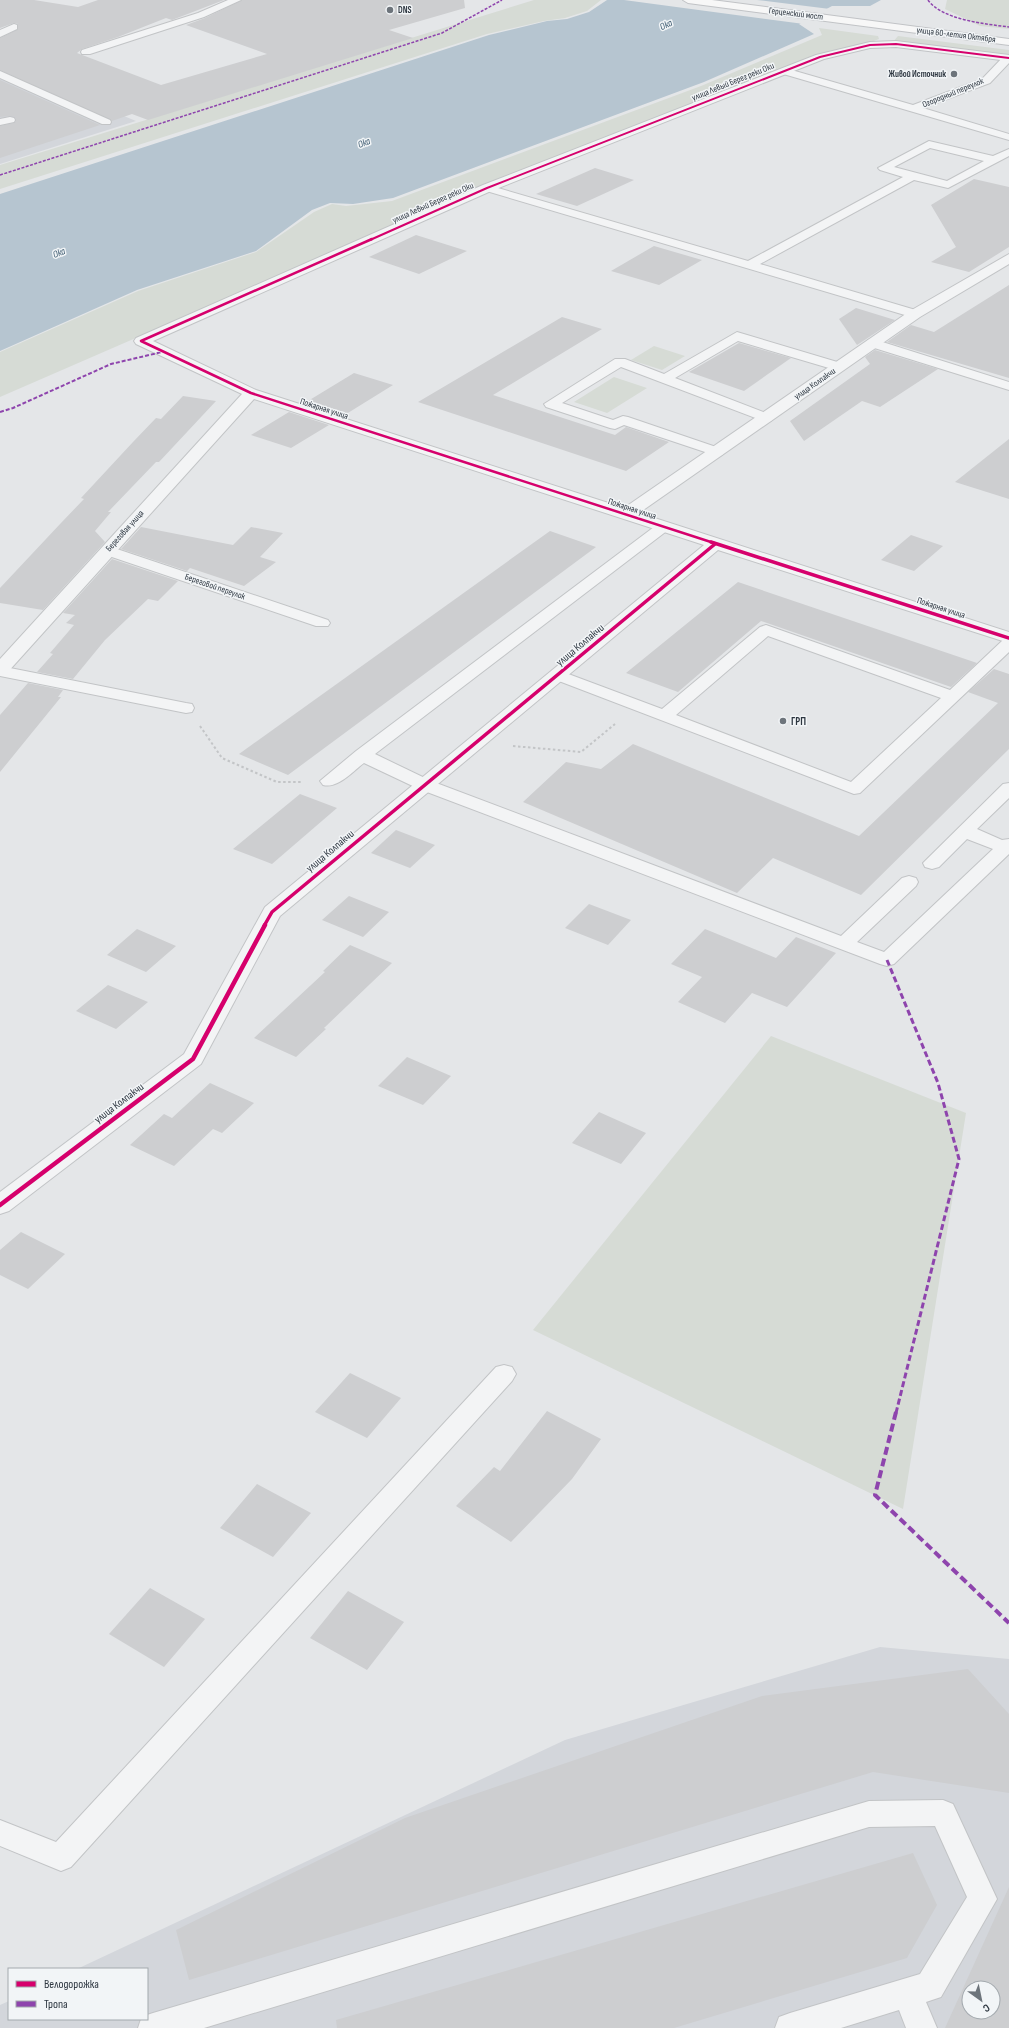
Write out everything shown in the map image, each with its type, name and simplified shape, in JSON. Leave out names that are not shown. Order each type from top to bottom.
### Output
[{"type":"main road","name":"Герценский мост","points":[[688,0],[904,28]]},
{"type":"main road","name":"улица 60-летия Октября","points":[[904,28],[1009,42]]},
{"type":"street","name":"улица Левый Берег реки Оки","points":[[251,393],[141,342],[487,188],[820,57],[870,45],[896,44],[1008,58]]},
{"type":"street","name":"улица Колпакчи","points":[[625,516],[915,314],[1009,258]]},
{"type":"street","name":"Пожарная улица","points":[[251,393],[625,516],[1009,638]]},
{"type":"street","name":"Береговая улица","points":[[0,670],[251,393]]},
{"type":"street","name":"улица Колпакчи","points":[[0,1205],[193,1058],[272,912],[715,544]]},
{"type":"lane","points":[[86,52],[201,15],[236,0]]},
{"type":"lane","points":[[0,34],[14,27]]},
{"type":"lane","name":"Огородный переулок","points":[[913,110],[942,96],[986,81],[1008,58]]},
{"type":"lane","points":[[784,71],[1009,137]]},
{"type":"lane","points":[[0,74],[106,122]]},
{"type":"lane","points":[[994,160],[929,144],[884,168],[948,185],[1009,152]]},
{"type":"lane","points":[[750,265],[913,176]]},
{"type":"lane","points":[[487,188],[915,314]]},
{"type":"lane","points":[[665,379],[737,336],[839,367]]},
{"type":"lane","points":[[873,343],[1009,386]]},
{"type":"lane","points":[[717,452],[623,420],[615,426],[551,404],[620,362],[766,418]]},
{"type":"lane","points":[[329,781],[663,527]]},
{"type":"lane","name":"Береговой переулок","points":[[108,550],[322,623]]},
{"type":"lane","points":[[664,716],[766,630],[952,696]]},
{"type":"lane","points":[[558,675],[854,789],[1009,643]]},
{"type":"lane","points":[[0,670],[186,708]]},
{"type":"lane","points":[[362,755],[425,785],[887,960],[1007,846],[965,831]]},
{"type":"lane","points":[[932,863],[1009,788]]},
{"type":"lane","points":[[844,943],[910,882]]},
{"type":"lane","points":[[0,1833],[61,1857],[504,1374]]},
{"type":"lane","points":[[153,2028],[869,1814],[943,1813],[982,1899],[930,1986],[790,2028]]},
{"type":"lane","points":[[907,1994],[922,2028]]},
{"type":"path","points":[[476,742],[581,752],[637,706]]},
{"type":"path","points":[[186,708],[222,758],[277,782],[329,781]]},
{"type":"shaded area","points":[[534,0],[601,0],[587,11],[565,18],[544,21],[487,34],[0,189],[0,165]]},
{"type":"shaded area","points":[[947,0],[1009,0],[1009,29],[980,26],[945,9]]},
{"type":"shaded area","points":[[819,28],[878,36],[879,39],[483,187],[0,397],[0,352],[138,291],[256,252],[314,212],[332,204],[346,206],[392,201],[701,86],[822,35]]},
{"type":"shaded area","points":[[898,36],[1009,50],[1009,56],[893,42]]},
{"type":"shaded area","points":[[0,65],[136,121],[0,164]]},
{"type":"shaded area","points":[[654,346],[685,356],[662,370],[631,360]]},
{"type":"shaded area","points":[[614,377],[647,388],[607,413],[574,402]]},
{"type":"shaded area","points":[[771,1036],[966,1113],[903,1509],[533,1330]]},
{"type":"shaded area","points":[[880,1647],[1009,1659],[1009,2028],[0,2028],[0,2005],[8,2001],[8,2020],[148,2020],[148,1968],[79,1968],[565,1740]]},
{"type":"water","name":"Ока","points":[[607,0],[881,0],[870,6],[832,6],[799,24],[814,34],[704,82],[393,198],[353,204],[330,203],[312,210],[256,251],[137,290],[0,351],[0,194],[489,35],[547,21],[567,19],[589,12]]},
{"type":"pier","points":[[624,0],[757,0],[830,9],[804,24]]},
{"type":"building","points":[[0,0],[34,0],[78,7],[98,0],[224,0],[172,20],[166,18],[118,37],[82,49],[77,53],[161,85],[267,54],[186,25],[205,18],[242,0],[464,0],[465,8],[389,30],[413,38],[148,120],[132,114],[112,121],[0,70],[0,38],[18,29],[18,24],[14,23],[0,28]]},
{"type":"building","points":[[0,80],[100,125],[0,158],[0,126],[14,123],[16,121],[15,117],[0,117]]},
{"type":"building","points":[[595,168],[634,180],[577,206],[536,194]]},
{"type":"building","points":[[974,179],[1009,187],[1009,247],[969,272],[931,262],[956,247],[931,205]]},
{"type":"building","points":[[416,235],[467,251],[419,274],[369,257]]},
{"type":"building","points":[[654,246],[702,260],[659,285],[611,271]]},
{"type":"building","points":[[1009,285],[1009,378],[887,342],[911,325],[934,332]]},
{"type":"building","points":[[856,308],[895,320],[857,345],[839,319]]},
{"type":"building","points":[[562,317],[602,329],[493,395],[615,435],[626,427],[669,442],[626,471],[418,402]]},
{"type":"building","points":[[739,343],[791,358],[744,391],[689,372]]},
{"type":"building","points":[[875,350],[938,369],[880,407],[862,401],[804,441],[790,421],[870,364],[865,357]]},
{"type":"building","points":[[354,373],[393,385],[343,416],[303,404]]},
{"type":"building","points":[[183,396],[216,401],[159,462],[156,462],[108,512],[111,512],[95,531],[105,542],[43,610],[0,603],[0,588],[84,499],[81,498],[133,442],[156,418],[161,419]]},
{"type":"building","points":[[289,412],[329,425],[291,448],[251,435]]},
{"type":"building","points":[[1009,439],[1009,499],[955,482]]},
{"type":"building","points":[[141,527],[233,545],[251,527],[283,533],[260,557],[276,562],[244,586],[190,568],[187,571],[121,549]]},
{"type":"building","points":[[550,531],[596,547],[288,775],[239,754]]},
{"type":"building","points":[[911,535],[943,546],[914,571],[881,560]]},
{"type":"building","points":[[112,559],[178,581],[158,601],[148,599],[105,640],[73,679],[37,672],[53,654],[50,653],[74,625],[66,623],[75,615],[63,613]]},
{"type":"building","points":[[738,582],[977,663],[951,687],[761,621],[678,692],[626,673]]},
{"type":"building","points":[[994,669],[1009,674],[1009,749],[861,895],[773,858],[737,893],[523,802],[566,762],[601,769],[633,744],[859,836],[998,703],[968,692]]},
{"type":"building","points":[[28,683],[63,690],[58,697],[61,697],[0,772],[0,715]]},
{"type":"building","points":[[300,794],[337,808],[272,864],[233,849]]},
{"type":"building","points":[[396,830],[435,845],[410,868],[371,853]]},
{"type":"building","points":[[349,896],[389,912],[363,937],[322,920]]},
{"type":"building","points":[[589,904],[631,920],[608,945],[565,928]]},
{"type":"building","points":[[137,929],[176,946],[146,972],[107,955]]},
{"type":"building","points":[[705,929],[776,958],[796,937],[836,953],[787,1007],[752,993],[725,1023],[678,1002],[702,977],[671,964]]},
{"type":"building","points":[[350,945],[392,963],[296,1057],[254,1038],[325,972],[323,971]]},
{"type":"building","points":[[108,985],[148,1002],[116,1029],[76,1011]]},
{"type":"building","points":[[407,1057],[451,1076],[423,1105],[378,1086]]},
{"type":"building","points":[[210,1083],[254,1103],[222,1133],[213,1129],[174,1166],[130,1145],[164,1114],[172,1118]]},
{"type":"building","points":[[599,1112],[646,1133],[621,1164],[572,1143]]},
{"type":"building","points":[[21,1232],[65,1254],[28,1289],[0,1275],[0,1250]]},
{"type":"building","points":[[350,1373],[401,1398],[367,1438],[315,1412]]},
{"type":"building","points":[[547,1411],[601,1439],[572,1479],[511,1542],[456,1506],[494,1467],[500,1471]]},
{"type":"building","points":[[257,1484],[311,1513],[273,1557],[220,1528]]},
{"type":"building","points":[[150,1588],[205,1619],[164,1667],[109,1634]]},
{"type":"building","points":[[348,1591],[404,1622],[367,1670],[310,1638]]},
{"type":"building","points":[[968,1669],[1009,1714],[1009,1793],[873,1772],[189,1980],[176,1930],[405,1818],[762,1696]]},
{"type":"building","points":[[913,1853],[937,1905],[907,1958],[674,2028],[337,2028],[336,2020]]},
{"type":"building","points":[[1009,1887],[1009,2028],[945,2028],[961,1993],[961,2020],[1001,2020],[1001,1980],[967,1980]]},
{"type":"marked path","points":[[0,175],[442,33],[502,0]]},
{"type":"marked path","points":[[928,0],[932,6],[951,15],[977,22],[1009,27]]},
{"type":"marked path","points":[[0,412],[13,408],[111,364],[162,352]]},
{"type":"marked path","points":[[887,960],[938,1083],[959,1159],[875,1495],[1009,1623]]},
{"type":"cycle path","points":[[1009,58],[896,44],[870,45],[820,57],[487,188],[141,341],[251,393],[1009,638]]},
{"type":"cycle path","points":[[0,1205],[193,1059],[272,912],[715,544]]},
{"type":"place","name":"DNS","points":[[390,10]]},
{"type":"place","name":"Живой Источник","points":[[954,74]]},
{"type":"place","name":"ГРП","points":[[783,721]]}]
